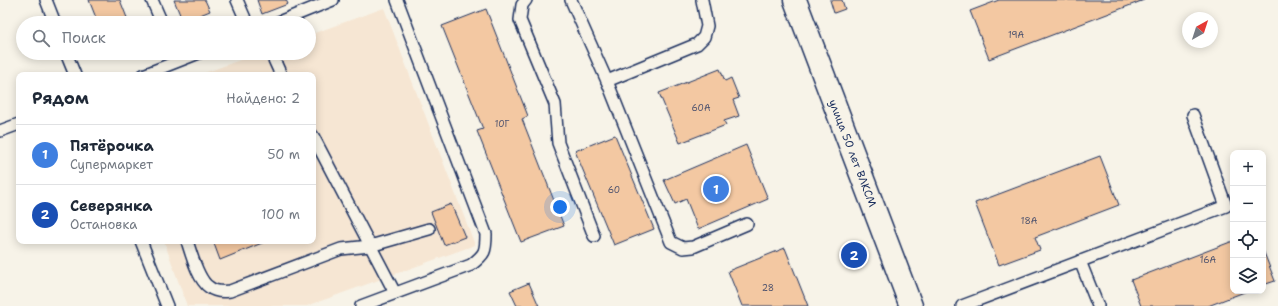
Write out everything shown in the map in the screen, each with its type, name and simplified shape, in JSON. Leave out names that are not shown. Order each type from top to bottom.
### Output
[{"type":"main road","name":"улица 50 лет ВЛКСМ","points":[[795,0],[911,306]]},
{"type":"lane","points":[[46,0],[52,16]]},
{"type":"lane","points":[[152,0],[159,16]]},
{"type":"lane","points":[[237,0],[243,16]]},
{"type":"lane","points":[[293,16],[333,0]]},
{"type":"lane","points":[[361,306],[470,265],[480,258],[486,249],[486,234],[397,0]]},
{"type":"lane","points":[[526,0],[522,5],[520,20],[556,104],[558,143],[594,236]]},
{"type":"lane","points":[[571,0],[606,81],[671,242],[682,248],[693,247],[747,224]]},
{"type":"lane","points":[[606,81],[697,44],[704,37],[707,26],[702,0]]},
{"type":"lane","points":[[69,60],[74,72]]},
{"type":"lane","points":[[148,72],[170,60]]},
{"type":"lane","points":[[274,60],[280,72]]},
{"type":"lane","points":[[962,306],[1226,206],[1193,115]]},
{"type":"lane","points":[[0,132],[16,125]]},
{"type":"lane","points":[[316,142],[395,293]]},
{"type":"lane","points":[[188,244],[200,277],[208,287],[219,292],[230,291],[341,249],[370,246],[429,230]]},
{"type":"lane","points":[[142,244],[167,306]]},
{"type":"lane","points":[[1080,261],[1098,306]]},
{"type":"shaded area","points":[[384,8],[475,245],[307,306],[187,306],[165,244],[316,244],[316,72],[207,72],[240,60],[316,60],[316,32]]},
{"type":"building","points":[[89,0],[120,0],[126,16],[95,16]]},
{"type":"building","points":[[174,0],[205,0],[210,11],[198,16],[181,16]]},
{"type":"building","points":[[257,0],[286,0],[288,4],[262,14]]},
{"type":"building","points":[[830,0],[842,0],[845,9],[834,13]]},
{"type":"building","points":[[999,0],[1144,0],[989,59],[970,11]]},
{"type":"building","points":[[486,9],[528,116],[522,119],[564,226],[521,242],[477,131],[483,129],[442,26]]},
{"type":"building","points":[[720,69],[725,81],[731,78],[739,98],[733,100],[739,116],[724,121],[726,125],[680,143],[659,93]]},
{"type":"building","points":[[615,135],[654,229],[614,245],[575,151]]},
{"type":"building","points":[[746,145],[768,199],[698,229],[686,199],[675,204],[664,180]]},
{"type":"building","points":[[1100,156],[1119,205],[1035,237],[1040,250],[999,265],[975,203]]},
{"type":"building","points":[[451,204],[465,237],[444,245],[431,212]]},
{"type":"building","points":[[1230,242],[1230,294],[1239,294],[1208,306],[1141,306],[1131,280]]},
{"type":"building","points":[[214,244],[260,244],[220,260]]},
{"type":"building","points":[[785,248],[808,306],[742,306],[728,271]]},
{"type":"building","points":[[1266,258],[1275,281],[1266,284]]},
{"type":"building","points":[[529,283],[539,306],[517,306],[510,291]]},
{"type":"place","name":"Пятёрочка","points":[[716,189]]},
{"type":"place","name":"Северянка","points":[[854,255]]}]
